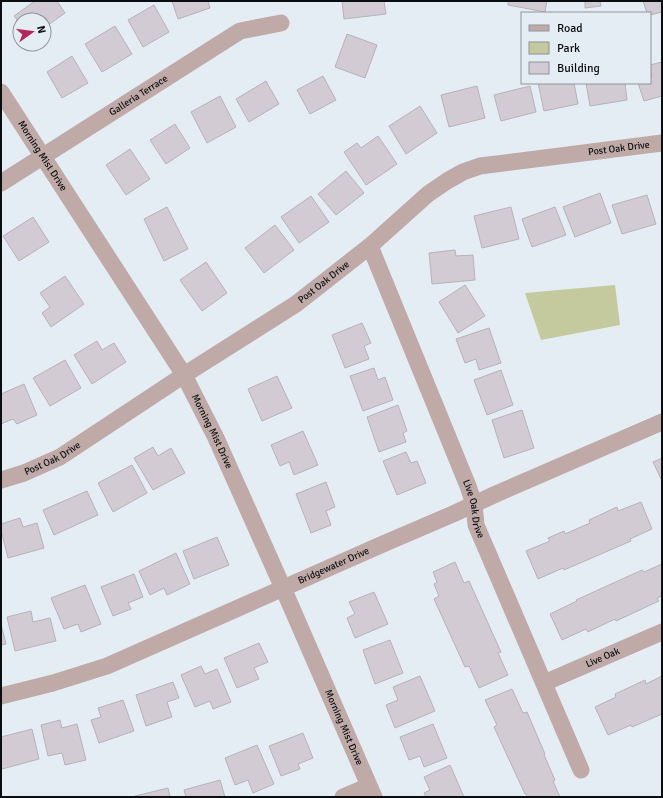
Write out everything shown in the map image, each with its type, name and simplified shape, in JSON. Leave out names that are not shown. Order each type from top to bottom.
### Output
[{"type":"street","name":"Galleria Terrace","points":[[1,183],[240,31],[282,23]]},
{"type":"street","name":"Morning Mist Drive","points":[[1,92],[184,375],[216,438],[371,791]]},
{"type":"street","name":"Post Oak Drive","points":[[1,480],[24,473],[60,457],[184,375],[296,304],[370,246],[428,194],[463,172],[480,166],[662,143]]},
{"type":"street","name":"Live Oak Drive","points":[[370,246],[468,486],[474,504],[476,525],[581,770]]},
{"type":"street","name":"Bridgewater Drive","points":[[1,696],[53,683],[107,666],[662,422]]},
{"type":"street","name":"Live Oak","points":[[544,683],[662,632]]},
{"type":"street","points":[[343,797],[371,791]]},
{"type":"green space","points":[[615,285],[620,325],[541,340],[525,293]]},
{"type":"building","points":[[35,1],[57,1],[65,13],[52,22],[52,12],[20,12]]},
{"type":"building","points":[[172,1],[208,1],[210,8],[178,19]]},
{"type":"building","points":[[342,1],[384,1],[386,14],[344,19]]},
{"type":"building","points":[[508,1],[547,1],[545,12],[508,5]]},
{"type":"building","points":[[585,1],[600,1],[601,6],[585,8]]},
{"type":"building","points":[[643,1],[661,1],[662,12],[651,15],[651,12],[647,12]]},
{"type":"building","points":[[154,5],[169,32],[143,47],[128,20]]},
{"type":"building","points":[[115,26],[132,54],[102,72],[85,44]]},
{"type":"building","points":[[347,34],[377,45],[365,78],[335,67]]},
{"type":"building","points":[[72,56],[88,83],[62,98],[47,72]]},
{"type":"building","points":[[662,62],[662,96],[644,101],[638,84],[651,84],[651,65]]},
{"type":"building","points":[[323,76],[336,100],[310,114],[297,90]]},
{"type":"building","points":[[266,81],[279,104],[249,122],[236,99]]},
{"type":"building","points":[[538,84],[574,84],[578,104],[544,111]]},
{"type":"building","points":[[586,84],[625,84],[627,100],[590,106]]},
{"type":"building","points":[[477,86],[485,118],[449,127],[441,95]]},
{"type":"building","points":[[530,86],[536,112],[501,121],[494,95]]},
{"type":"building","points":[[220,96],[236,127],[207,143],[191,112]]},
{"type":"building","points":[[420,106],[437,133],[406,154],[389,126]]},
{"type":"building","points":[[175,124],[190,148],[166,164],[150,140]]},
{"type":"building","points":[[378,136],[397,164],[366,185],[344,152],[357,143],[361,148]]},
{"type":"building","points":[[130,149],[150,179],[126,195],[106,165]]},
{"type":"building","points":[[346,171],[364,193],[336,215],[318,194]]},
{"type":"building","points":[[600,193],[611,223],[575,237],[563,207]]},
{"type":"building","points":[[647,195],[656,224],[622,234],[612,205]]},
{"type":"building","points":[[311,196],[329,222],[299,243],[281,217]]},
{"type":"building","points":[[167,207],[188,249],[164,261],[144,219]]},
{"type":"building","points":[[511,207],[519,239],[482,248],[474,216]]},
{"type":"building","points":[[555,207],[566,235],[532,247],[522,219]]},
{"type":"building","points":[[33,217],[49,242],[19,261],[3,236]]},
{"type":"building","points":[[275,225],[294,250],[264,273],[245,248]]},
{"type":"building","points":[[455,250],[456,256],[473,255],[475,280],[432,284],[429,253]]},
{"type":"building","points":[[206,262],[227,293],[202,311],[180,280]]},
{"type":"building","points":[[65,276],[84,304],[51,327],[42,313],[50,307],[40,293]]},
{"type":"building","points":[[465,285],[485,316],[458,333],[439,302]]},
{"type":"building","points":[[362,323],[371,343],[364,346],[369,359],[345,368],[332,335]]},
{"type":"building","points":[[489,328],[501,363],[479,370],[476,359],[465,363],[456,339]]},
{"type":"building","points":[[97,341],[102,350],[114,343],[126,362],[92,384],[74,355]]},
{"type":"building","points":[[65,360],[81,388],[50,406],[33,378]]},
{"type":"building","points":[[374,368],[378,380],[385,377],[393,400],[363,411],[350,376]]},
{"type":"building","points":[[501,370],[513,405],[487,415],[474,380]]},
{"type":"building","points":[[277,376],[292,408],[262,421],[248,389]]},
{"type":"building","points":[[24,384],[37,415],[17,424],[13,419],[1,424],[1,394]]},
{"type":"building","points":[[398,405],[407,431],[403,433],[406,442],[379,452],[367,417]]},
{"type":"building","points":[[522,410],[534,448],[504,458],[492,420]]},
{"type":"building","points":[[303,431],[318,465],[294,475],[289,462],[280,466],[271,445]]},
{"type":"building","points":[[153,447],[158,456],[171,448],[185,473],[153,490],[134,458]]},
{"type":"building","points":[[406,452],[411,463],[417,461],[426,483],[397,495],[383,461]]},
{"type":"building","points":[[662,458],[662,481],[653,462]]},
{"type":"building","points":[[132,465],[147,493],[113,512],[98,483]]},
{"type":"building","points":[[326,482],[335,507],[326,511],[331,525],[311,533],[296,494]]},
{"type":"building","points":[[87,491],[98,515],[54,535],[43,510]]},
{"type":"building","points":[[641,502],[652,529],[630,539],[631,541],[564,570],[563,568],[538,579],[526,551],[550,541],[548,538],[564,531],[565,534],[590,523],[589,520],[617,507],[618,511]]},
{"type":"building","points":[[20,518],[23,527],[37,523],[44,548],[8,558],[1,530],[1,524]]},
{"type":"building","points":[[217,537],[229,565],[194,579],[183,551]]},
{"type":"building","points":[[176,553],[190,584],[167,595],[164,588],[150,595],[139,571]]},
{"type":"building","points":[[455,562],[464,583],[469,581],[501,652],[498,653],[508,675],[479,688],[469,666],[465,667],[434,599],[439,596],[434,584],[437,582],[433,572]]},
{"type":"building","points":[[662,564],[662,596],[657,598],[659,601],[616,621],[615,619],[588,632],[586,629],[562,640],[550,614],[577,601],[576,600],[642,570],[644,572]]},
{"type":"building","points":[[134,574],[143,597],[128,603],[131,609],[113,616],[101,587]]},
{"type":"building","points":[[85,585],[101,624],[81,632],[78,624],[64,629],[51,598]]},
{"type":"building","points":[[374,592],[388,624],[355,638],[347,618],[355,614],[349,602]]},
{"type":"building","points":[[31,611],[33,622],[50,618],[56,641],[15,651],[7,617]]},
{"type":"building","points":[[1,624],[6,644],[1,645]]},
{"type":"building","points":[[390,640],[403,673],[375,684],[363,650]]},
{"type":"building","points":[[259,643],[268,662],[254,668],[259,679],[237,688],[224,658]]},
{"type":"building","points":[[201,666],[205,674],[217,669],[231,702],[213,709],[210,701],[195,707],[181,675]]},
{"type":"building","points":[[420,676],[435,711],[395,728],[386,705],[398,700],[393,687]]},
{"type":"building","points":[[662,676],[662,714],[632,727],[631,725],[608,735],[595,707],[616,697],[615,694],[645,680],[646,684]]},
{"type":"building","points":[[173,682],[179,698],[167,702],[172,717],[146,726],[136,695]]},
{"type":"building","points":[[512,689],[523,713],[527,712],[545,754],[544,755],[555,780],[553,781],[560,797],[528,797],[525,794],[494,727],[497,725],[485,700]]},
{"type":"building","points":[[123,700],[134,731],[99,743],[91,720],[101,717],[98,708]]},
{"type":"building","points":[[60,720],[62,728],[77,724],[86,760],[65,765],[62,753],[48,756],[41,725]]},
{"type":"building","points":[[433,724],[447,758],[424,767],[420,756],[409,760],[400,737]]},
{"type":"building","points":[[32,729],[39,759],[2,769],[1,737]]},
{"type":"building","points":[[303,733],[313,758],[298,764],[300,769],[281,776],[269,746]]},
{"type":"building","points":[[257,745],[274,784],[253,793],[248,780],[235,785],[225,758]]},
{"type":"building","points":[[450,765],[464,797],[426,797],[424,793],[430,790],[424,777]]},
{"type":"building","points":[[220,780],[225,797],[186,797],[184,790]]},
{"type":"building","points":[[168,788],[170,797],[135,797],[135,796]]}]
